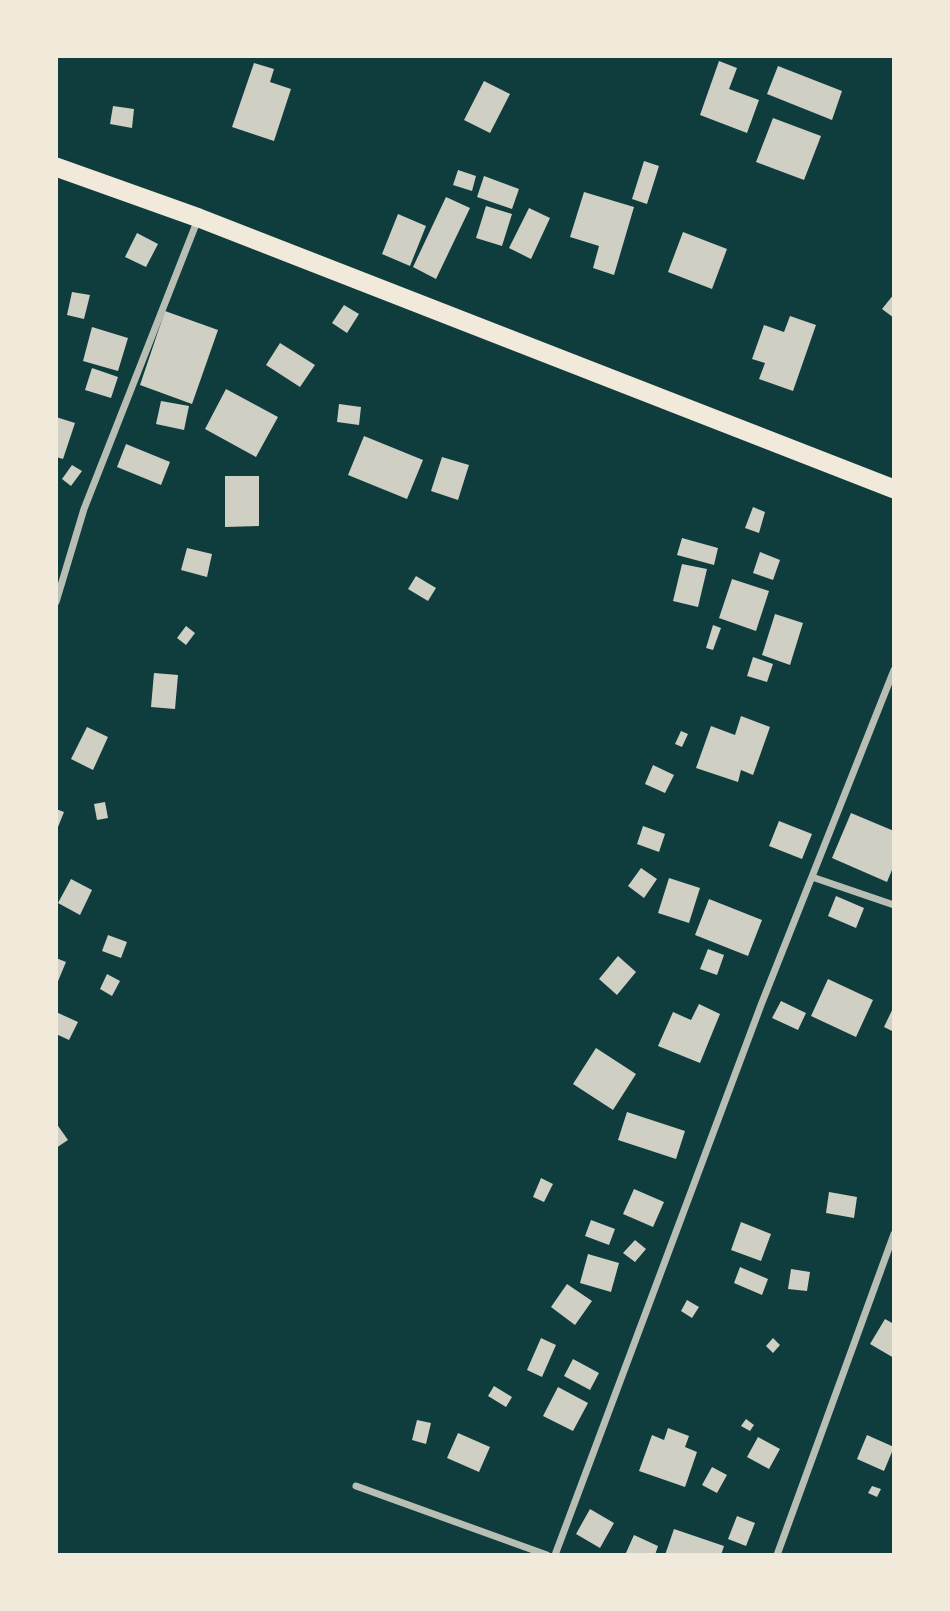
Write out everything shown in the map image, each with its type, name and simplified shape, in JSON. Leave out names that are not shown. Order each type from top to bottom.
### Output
[{"type":"highway","points":[[56,167],[199,218],[894,489]]},
{"type":"street","points":[[56,601],[85,509],[199,218]]},
{"type":"street","points":[[555,1555],[761,1005],[894,670]]},
{"type":"street","points":[[812,877],[894,905]]},
{"type":"street","points":[[777,1555],[894,1234]]},
{"type":"street","points":[[356,1486],[547,1555]]},
{"type":"building","points":[[719,61],[737,68],[729,89],[759,100],[747,133],[700,115]]},
{"type":"building","points":[[254,63],[274,69],[270,82],[291,89],[274,141],[232,127]]},
{"type":"building","points":[[778,66],[842,91],[832,120],[767,94]]},
{"type":"building","points":[[484,81],[510,94],[490,133],[464,120]]},
{"type":"building","points":[[113,106],[134,109],[132,128],[110,124]]},
{"type":"building","points":[[773,118],[821,136],[804,180],[756,162]]},
{"type":"building","points":[[644,161],[659,166],[647,204],[632,199]]},
{"type":"building","points":[[458,170],[476,176],[472,191],[453,185]]},
{"type":"building","points":[[484,176],[519,189],[512,209],[477,197]]},
{"type":"building","points":[[584,192],[634,207],[614,275],[593,268],[599,246],[570,237]]},
{"type":"building","points":[[446,197],[470,208],[436,279],[413,267]]},
{"type":"building","points":[[486,206],[512,214],[502,246],[476,238]]},
{"type":"building","points":[[529,208],[550,218],[531,259],[509,248]]},
{"type":"building","points":[[398,214],[426,226],[410,266],[382,254]]},
{"type":"building","points":[[683,232],[727,249],[712,289],[668,272]]},
{"type":"building","points":[[137,233],[158,244],[146,267],[125,257]]},
{"type":"building","points":[[72,292],[90,295],[84,319],[67,315]]},
{"type":"building","points":[[894,294],[894,318],[882,309]]},
{"type":"building","points":[[344,305],[359,314],[347,333],[332,323]]},
{"type":"building","points":[[165,311],[218,330],[192,404],[140,385]]},
{"type":"building","points":[[790,316],[816,325],[793,391],[759,379],[765,363],[752,359],[764,325],[784,332]]},
{"type":"building","points":[[92,327],[128,338],[118,371],[83,361]]},
{"type":"building","points":[[280,343],[315,365],[300,387],[266,365]]},
{"type":"building","points":[[92,368],[118,377],[111,398],[85,390]]},
{"type":"building","points":[[226,389],[278,417],[256,457],[205,429]]},
{"type":"building","points":[[161,401],[189,406],[184,430],[156,424]]},
{"type":"building","points":[[339,404],[361,407],[359,425],[337,422]]},
{"type":"building","points":[[56,417],[75,423],[63,459],[56,457]]},
{"type":"building","points":[[364,436],[423,460],[407,499],[348,475]]},
{"type":"building","points":[[126,444],[170,462],[161,485],[117,467]]},
{"type":"building","points":[[442,457],[469,465],[458,500],[431,491]]},
{"type":"building","points":[[72,465],[82,471],[71,486],[62,479]]},
{"type":"building","points":[[225,476],[259,476],[259,526],[225,527]]},
{"type":"building","points":[[753,507],[765,512],[759,533],[745,528]]},
{"type":"building","points":[[682,538],[718,548],[714,565],[677,555]]},
{"type":"building","points":[[187,548],[212,554],[207,577],[181,570]]},
{"type":"building","points":[[760,552],[780,560],[773,580],[753,573]]},
{"type":"building","points":[[682,564],[707,569],[698,607],[673,601]]},
{"type":"building","points":[[416,576],[436,588],[428,601],[408,589]]},
{"type":"building","points":[[732,579],[769,591],[756,631],[719,618]]},
{"type":"building","points":[[775,614],[803,623],[790,665],[762,655]]},
{"type":"building","points":[[713,625],[721,628],[713,650],[706,648]]},
{"type":"building","points":[[186,626],[195,633],[186,645],[177,638]]},
{"type":"building","points":[[753,657],[773,664],[767,682],[747,676]]},
{"type":"building","points":[[154,673],[178,675],[175,709],[151,707]]},
{"type":"building","points":[[741,716],[770,727],[753,775],[741,770],[738,782],[696,768],[711,726],[735,735]]},
{"type":"building","points":[[87,727],[108,737],[93,770],[71,759]]},
{"type":"building","points":[[681,731],[688,734],[682,747],[675,744]]},
{"type":"building","points":[[653,765],[674,775],[665,793],[645,784]]},
{"type":"building","points":[[105,802],[108,818],[97,820],[94,804]]},
{"type":"building","points":[[56,809],[64,812],[58,827],[56,827]]},
{"type":"building","points":[[851,813],[894,831],[894,865],[887,882],[832,858]]},
{"type":"building","points":[[779,821],[812,834],[802,859],[769,846]]},
{"type":"building","points":[[643,826],[665,834],[659,852],[637,844]]},
{"type":"building","points":[[641,868],[657,879],[644,898],[628,886]]},
{"type":"building","points":[[669,878],[700,888],[689,923],[658,913]]},
{"type":"building","points":[[71,879],[92,890],[80,915],[58,903]]},
{"type":"building","points":[[836,896],[864,908],[856,928],[828,916]]},
{"type":"building","points":[[709,899],[762,920],[748,956],[695,935]]},
{"type":"building","points":[[108,935],[127,942],[121,958],[102,951]]},
{"type":"building","points":[[708,949],[724,955],[717,975],[700,969]]},
{"type":"building","points":[[618,956],[636,972],[617,995],[599,979]]},
{"type":"building","points":[[56,958],[66,962],[56,986]]},
{"type":"building","points":[[107,974],[120,981],[112,996],[100,989]]},
{"type":"building","points":[[828,979],[873,1000],[856,1037],[811,1016]]},
{"type":"building","points":[[781,1001],[806,1013],[798,1030],[772,1018]]},
{"type":"building","points":[[699,1004],[720,1014],[700,1063],[658,1046],[673,1012],[691,1020]]},
{"type":"building","points":[[894,1006],[894,1032],[884,1027]]},
{"type":"building","points":[[56,1012],[78,1022],[69,1040],[56,1034]]},
{"type":"building","points":[[596,1048],[636,1074],[613,1110],[573,1084]]},
{"type":"building","points":[[627,1112],[685,1131],[676,1159],[618,1140]]},
{"type":"building","points":[[56,1123],[68,1140],[56,1148]]},
{"type":"building","points":[[541,1178],[553,1184],[544,1202],[533,1197]]},
{"type":"building","points":[[634,1189],[664,1202],[653,1227],[623,1214]]},
{"type":"building","points":[[829,1192],[857,1197],[854,1218],[826,1213]]},
{"type":"building","points":[[591,1220],[615,1229],[609,1245],[585,1236]]},
{"type":"building","points":[[741,1222],[771,1234],[761,1261],[731,1250]]},
{"type":"building","points":[[635,1240],[646,1249],[635,1262],[623,1253]]},
{"type":"building","points":[[588,1254],[619,1263],[611,1292],[580,1283]]},
{"type":"building","points":[[740,1267],[768,1279],[762,1295],[734,1283]]},
{"type":"building","points":[[791,1269],[810,1272],[807,1291],[788,1289]]},
{"type":"building","points":[[567,1284],[592,1301],[575,1325],[551,1307]]},
{"type":"building","points":[[687,1300],[699,1307],[692,1318],[681,1311]]},
{"type":"building","points":[[885,1319],[894,1324],[894,1358],[870,1344]]},
{"type":"building","points":[[541,1338],[556,1345],[542,1377],[527,1370]]},
{"type":"building","points":[[773,1338],[780,1345],[773,1353],[766,1346]]},
{"type":"building","points":[[573,1359],[599,1373],[590,1390],[564,1376]]},
{"type":"building","points":[[494,1386],[512,1397],[506,1407],[488,1396]]},
{"type":"building","points":[[558,1387],[588,1403],[573,1431],[543,1416]]},
{"type":"building","points":[[746,1419],[754,1425],[750,1431],[741,1426]]},
{"type":"building","points":[[417,1420],[431,1423],[426,1444],[412,1440]]},
{"type":"building","points":[[668,1428],[689,1436],[685,1447],[697,1452],[685,1487],[639,1471],[652,1435],[664,1440]]},
{"type":"building","points":[[458,1433],[490,1447],[479,1472],[447,1458]]},
{"type":"building","points":[[867,1435],[894,1447],[884,1471],[857,1459]]},
{"type":"building","points":[[758,1437],[780,1449],[769,1469],[747,1457]]},
{"type":"building","points":[[712,1467],[727,1475],[717,1493],[702,1485]]},
{"type":"building","points":[[872,1486],[881,1489],[877,1497],[868,1493]]},
{"type":"building","points":[[590,1509],[614,1523],[600,1548],[576,1534]]},
{"type":"building","points":[[737,1516],[755,1523],[746,1546],[728,1539]]},
{"type":"building","points":[[674,1529],[724,1546],[721,1555],[665,1555]]},
{"type":"building","points":[[634,1535],[658,1546],[655,1555],[625,1555]]}]
